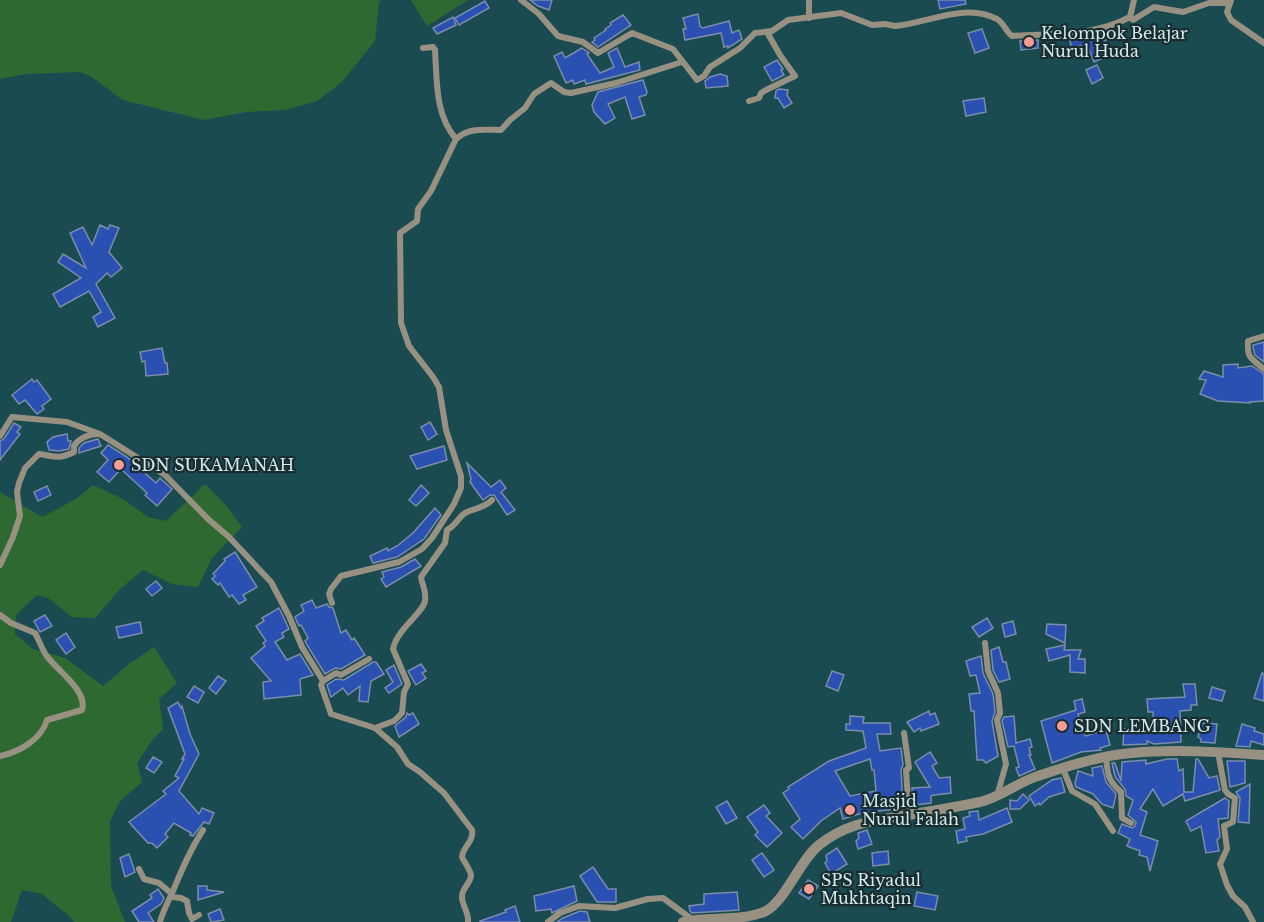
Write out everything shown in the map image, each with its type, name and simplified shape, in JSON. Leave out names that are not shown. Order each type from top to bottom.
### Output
[{"type":"street","points":[[521,0],[539,14],[558,36],[583,42],[598,53],[629,34],[636,33],[673,49],[694,80],[699,80],[710,67],[740,48],[755,33],[772,31],[785,21],[841,13],[872,25],[896,26],[960,12],[978,12],[1001,21],[1012,36],[1070,34],[1117,24],[1130,17],[1134,0]]},
{"type":"street","points":[[809,0],[809,18]]},
{"type":"street","points":[[1130,17],[1133,20],[1154,7],[1183,12],[1209,3],[1231,2],[1227,12],[1231,20],[1264,43]]},
{"type":"street","points":[[749,102],[759,98],[766,90],[795,76],[767,32]]},
{"type":"street","points":[[423,48],[433,47],[435,50],[439,102],[447,127],[456,139]]},
{"type":"street","points":[[332,603],[329,594],[341,576],[399,562],[422,549],[454,504],[461,488],[461,476],[446,430],[439,387],[409,346],[401,323],[400,304],[400,233],[417,221],[418,209],[431,191],[456,139],[476,129],[501,130],[525,108],[534,94],[551,83],[564,92],[571,93],[616,83],[682,62]]},
{"type":"street","points":[[1264,336],[1248,341],[1248,353],[1252,360],[1264,369]]},
{"type":"street","points":[[0,436],[12,417],[35,421],[67,422],[100,434],[165,475],[229,537],[254,566],[261,570],[283,605],[302,647],[323,681]]},
{"type":"street","points":[[0,565],[20,516],[17,492],[26,468],[39,454],[51,458],[66,456],[74,452],[74,447],[81,438],[95,433],[100,434]]},
{"type":"street","points":[[375,728],[394,721],[402,711],[404,692],[408,684],[393,649],[405,626],[424,604],[425,594],[421,577],[445,543],[447,531],[463,515],[488,505],[492,500]]},
{"type":"street","points":[[0,615],[11,623],[35,633],[45,654],[74,686],[84,705],[82,710],[46,720],[45,727],[31,743],[10,754],[0,756]]},
{"type":"street","points":[[985,643],[988,671],[998,693],[1000,713],[997,720],[1006,764],[997,796]]},
{"type":"street","points":[[369,659],[340,675],[336,673],[323,681],[321,685],[331,714],[375,728],[397,747],[408,765],[420,772],[453,802],[472,830],[471,842],[462,853],[463,860],[471,873],[469,883],[462,892],[468,922]]},
{"type":"street","points":[[904,733],[909,768],[906,770],[909,815]]},
{"type":"street","points":[[1218,752],[1225,790],[1235,798],[1233,822],[1224,826],[1227,849],[1220,864],[1233,896],[1245,907],[1253,922]]},
{"type":"street","points":[[548,922],[560,913],[579,906],[615,908],[648,899],[663,898],[688,921],[748,916],[774,906],[801,864],[819,846],[860,823],[980,802],[1036,776],[1106,757],[1130,753],[1218,752],[1264,755]]},
{"type":"street","points":[[1106,757],[1107,774],[1113,785],[1121,792],[1122,818],[1131,823]]},
{"type":"street","points":[[1063,769],[1075,794],[1095,804],[1113,831]]},
{"type":"street","points":[[160,922],[192,846],[203,830]]},
{"type":"street","points":[[139,869],[144,879],[159,883],[172,894],[172,897],[187,901],[192,919],[199,915]]},
{"type":"green space","points":[[0,0],[383,0],[379,1],[375,41],[341,83],[317,101],[285,110],[246,112],[204,120],[123,100],[90,76],[80,72],[26,74],[0,79]]},
{"type":"green space","points":[[411,0],[468,0],[427,26]]},
{"type":"green space","points":[[205,484],[226,505],[242,527],[212,558],[198,587],[172,584],[143,570],[121,588],[95,618],[72,617],[48,598],[37,595],[16,615],[15,634],[33,649],[65,658],[103,686],[154,647],[177,683],[159,699],[163,729],[137,763],[142,782],[120,801],[110,821],[111,886],[125,922],[74,922],[42,894],[22,890],[11,922],[0,922],[0,492],[42,517],[76,499],[93,485],[123,499],[148,517],[166,521]]},
{"type":"building","points":[[530,0],[552,0],[549,10]]},
{"type":"building","points":[[938,0],[965,0],[966,4],[940,9]]},
{"type":"building","points":[[485,1],[489,8],[459,25],[455,18]]},
{"type":"building","points":[[698,14],[700,26],[703,28],[729,21],[732,33],[739,30],[742,39],[728,48],[728,46],[724,47],[721,33],[685,40],[683,29],[686,29],[683,18]]},
{"type":"building","points":[[623,15],[631,25],[598,47],[592,42],[611,25],[610,23]]},
{"type":"building","points":[[453,17],[456,25],[437,34],[433,28]]},
{"type":"building","points":[[982,29],[989,48],[975,53],[968,33]]},
{"type":"building","points":[[1104,33],[1106,40],[1104,40],[1110,55],[1094,62],[1087,44],[1072,48],[1069,38]]},
{"type":"building","name":"Kelompok Belajar Nurul Huda","points":[[1038,40],[1038,48],[1021,50],[1020,41]]},
{"type":"building","points":[[582,48],[589,53],[587,54],[600,73],[614,67],[608,53],[617,48],[625,67],[639,62],[640,70],[586,84],[585,80],[574,84],[573,80],[566,83],[554,56],[562,52],[565,58]]},
{"type":"building","points":[[777,60],[784,75],[772,81],[764,67]]},
{"type":"building","points":[[1097,65],[1103,78],[1092,84],[1086,70]]},
{"type":"building","points":[[720,74],[727,76],[728,86],[706,88],[705,81]]},
{"type":"building","points":[[643,80],[647,92],[646,95],[639,97],[645,115],[632,119],[625,97],[608,104],[615,118],[605,124],[594,112],[592,105],[598,92]]},
{"type":"building","points":[[788,90],[787,95],[792,103],[784,108],[778,98],[775,98],[776,91]]},
{"type":"building","points":[[984,98],[986,112],[966,116],[963,101]]},
{"type":"building","points":[[100,225],[108,229],[110,225],[119,228],[109,252],[122,268],[111,277],[107,273],[96,284],[115,318],[98,327],[93,317],[101,312],[89,291],[60,307],[53,294],[81,278],[58,262],[63,254],[86,268],[70,233],[83,227],[92,245]]},
{"type":"building","points":[[1264,342],[1264,362],[1255,355],[1253,345]]},
{"type":"building","points":[[162,348],[168,374],[146,376],[145,361],[142,362],[140,352]]},
{"type":"building","points":[[1238,364],[1238,368],[1252,366],[1264,374],[1264,401],[1250,403],[1218,401],[1200,394],[1206,380],[1199,379],[1204,371],[1223,377],[1223,365]]},
{"type":"building","points":[[32,379],[34,382],[37,380],[51,399],[42,406],[44,409],[37,414],[25,400],[19,404],[12,395]]},
{"type":"building","points":[[430,422],[437,434],[428,440],[421,427]]},
{"type":"building","points":[[14,423],[21,427],[17,432],[20,434],[0,460],[0,441],[4,439]]},
{"type":"building","points":[[67,434],[68,441],[71,441],[69,449],[49,450],[47,442],[53,437]]},
{"type":"building","points":[[98,439],[101,446],[79,453],[79,448],[84,443]]},
{"type":"building","name":"SDN SUKAMANAH","points":[[108,445],[127,457],[156,483],[160,478],[172,489],[157,506],[145,495],[147,493],[121,469],[109,482],[97,472],[108,460],[101,453]]},
{"type":"building","points":[[444,446],[447,460],[417,469],[410,456]]},
{"type":"building","points":[[467,463],[491,487],[500,480],[506,488],[501,492],[515,510],[507,515],[494,495],[483,500],[470,482]]},
{"type":"building","points":[[421,485],[429,493],[416,506],[409,500]]},
{"type":"building","points":[[47,486],[51,495],[38,501],[34,492]]},
{"type":"building","points":[[435,508],[441,515],[424,539],[397,557],[373,563],[370,556],[397,546],[413,533]]},
{"type":"building","points":[[235,552],[257,587],[243,595],[246,600],[239,604],[232,595],[229,597],[220,583],[218,585],[212,579],[215,576],[213,574],[225,561],[224,559]]},
{"type":"building","points":[[415,559],[421,566],[386,587],[381,579],[384,577],[382,572],[401,567]]},
{"type":"building","points":[[156,581],[162,588],[152,596],[146,589]]},
{"type":"building","points":[[312,600],[316,608],[327,604],[333,608],[341,633],[346,630],[365,655],[341,669],[335,668],[325,674],[307,645],[305,641],[308,638],[295,617],[304,611],[301,605]]},
{"type":"building","points":[[279,608],[289,629],[282,633],[284,637],[275,642],[287,660],[300,654],[313,675],[300,679],[301,695],[264,699],[263,682],[271,681],[251,658],[265,646],[263,643],[266,641],[256,626],[264,621],[262,618]]},
{"type":"building","points":[[45,615],[52,626],[40,632],[34,621]]},
{"type":"building","points":[[987,618],[993,628],[979,637],[972,627]]},
{"type":"building","points":[[1013,621],[1016,634],[1005,637],[1002,624]]},
{"type":"building","points":[[140,622],[142,633],[119,638],[116,627]]},
{"type":"building","points":[[1047,624],[1066,625],[1065,643],[1046,634]]},
{"type":"building","points":[[66,633],[75,647],[66,654],[56,640]]},
{"type":"building","points":[[1065,645],[1064,650],[1081,650],[1078,659],[1085,659],[1085,673],[1070,672],[1070,655],[1049,661],[1046,649]]},
{"type":"building","points":[[999,647],[1010,679],[999,682],[993,670],[991,650]]},
{"type":"building","points":[[981,656],[983,673],[993,694],[995,712],[992,721],[998,756],[986,763],[983,760],[977,760],[974,711],[971,711],[969,694],[980,693],[976,675],[970,676],[966,661]]},
{"type":"building","points":[[376,662],[384,674],[371,681],[368,702],[359,701],[360,686],[348,695],[343,688],[331,697],[327,685],[336,679],[344,680]]},
{"type":"building","points":[[421,664],[426,671],[422,673],[426,678],[416,685],[408,671]]},
{"type":"building","points":[[394,665],[402,684],[389,693],[385,688],[393,682],[386,670]]},
{"type":"building","points":[[832,671],[844,675],[838,691],[826,686]]},
{"type":"building","points":[[1262,673],[1264,674],[1264,701],[1254,698]]},
{"type":"building","points":[[218,676],[226,681],[216,694],[209,688]]},
{"type":"building","points":[[1183,684],[1195,684],[1197,705],[1191,705],[1191,710],[1180,711],[1181,742],[1154,744],[1147,741],[1147,744],[1123,745],[1124,729],[1151,731],[1153,729],[1153,712],[1148,712],[1147,699],[1185,697]]},
{"type":"building","points":[[194,686],[204,692],[198,703],[187,697]]},
{"type":"building","points":[[1212,687],[1225,691],[1222,701],[1209,698]]},
{"type":"building","points":[[1082,699],[1085,712],[1078,714],[1084,734],[1086,736],[1106,730],[1110,745],[1100,748],[1101,750],[1081,752],[1052,763],[1041,721],[1076,710],[1074,701]]},
{"type":"building","points":[[178,702],[181,708],[182,706],[190,734],[199,754],[179,791],[199,814],[202,808],[214,813],[209,824],[204,822],[193,836],[174,823],[165,834],[168,837],[157,848],[152,843],[148,843],[129,822],[166,794],[163,791],[179,778],[175,776],[185,754],[168,708]]},
{"type":"building","points":[[929,711],[930,715],[935,713],[939,724],[921,731],[920,728],[914,732],[907,722]]},
{"type":"building","points":[[407,713],[409,715],[413,713],[419,724],[399,737],[395,726],[406,717]]},
{"type":"building","points":[[850,716],[864,717],[863,723],[890,723],[891,734],[877,734],[880,751],[901,748],[903,808],[862,813],[843,819],[840,808],[821,821],[803,839],[791,827],[800,819],[783,793],[789,789],[788,787],[829,761],[866,748],[863,731],[846,730],[846,724],[850,724]],"holes":[[[870,759],[872,770],[874,770],[876,791],[850,796],[835,771]]]},
{"type":"building","points":[[1014,716],[1016,743],[1030,739],[1032,747],[1029,748],[1031,755],[1029,755],[1035,769],[1019,776],[1014,746],[1008,747],[1002,721],[1004,717]]},
{"type":"building","points":[[1202,723],[1217,724],[1215,743],[1201,742],[1198,737]]},
{"type":"building","points":[[1242,724],[1264,734],[1264,745],[1251,741],[1250,747],[1236,746]]},
{"type":"building","points":[[930,752],[937,763],[932,766],[939,778],[950,777],[951,793],[931,796],[931,803],[914,805],[912,788],[930,787],[915,762]]},
{"type":"building","points":[[153,757],[162,762],[154,773],[146,768]]},
{"type":"building","points":[[1177,759],[1179,771],[1183,769],[1184,792],[1193,792],[1196,759],[1209,778],[1217,776],[1220,790],[1185,801],[1183,794],[1163,806],[1153,789],[1140,809],[1147,812],[1140,835],[1158,841],[1150,871],[1147,857],[1139,855],[1140,851],[1127,846],[1130,839],[1118,833],[1122,824],[1132,828],[1136,822],[1128,815],[1133,800],[1126,796],[1125,789],[1115,777],[1112,763],[1115,763],[1121,781],[1122,762],[1146,760],[1146,764]]},
{"type":"building","points":[[1227,761],[1245,761],[1245,783],[1230,787]]},
{"type":"building","points":[[1102,766],[1106,782],[1116,794],[1113,808],[1102,804],[1093,794],[1076,787],[1078,771],[1093,776],[1092,768]]},
{"type":"building","points":[[1061,778],[1065,792],[1049,797],[1040,805],[1039,803],[1035,806],[1029,796],[1052,780]]},
{"type":"building","points":[[1250,784],[1249,823],[1238,822],[1240,798],[1236,792]]},
{"type":"building","points":[[1023,794],[1029,800],[1020,809],[1010,809],[1010,800],[1017,801]]},
{"type":"building","points":[[1225,798],[1229,801],[1228,818],[1218,819],[1219,851],[1206,853],[1201,826],[1191,831],[1186,821]]},
{"type":"building","points":[[727,801],[737,818],[726,824],[716,807]]},
{"type":"building","points":[[764,805],[770,813],[766,816],[782,833],[767,847],[755,835],[758,832],[747,817]]},
{"type":"building","points":[[1007,808],[1012,822],[983,834],[966,837],[967,841],[958,843],[956,831],[965,829],[963,818],[970,816],[969,812],[978,811],[979,820]]},
{"type":"building","points":[[867,830],[872,844],[858,849],[856,841],[859,838],[858,833]]},
{"type":"building","points":[[837,848],[847,864],[831,874],[825,863],[826,855]]},
{"type":"building","points":[[888,851],[889,864],[873,866],[872,853]]},
{"type":"building","points":[[762,853],[774,870],[764,877],[752,860]]},
{"type":"building","points":[[129,854],[135,872],[125,877],[120,858]]},
{"type":"building","points":[[593,867],[608,889],[616,889],[616,902],[597,902],[580,876]]},
{"type":"building","name":"SPS Riyadul Mukhtaqin","points":[[808,880],[818,886],[809,899],[799,893]]},
{"type":"building","points":[[198,886],[207,886],[207,890],[224,892],[198,900]]},
{"type":"building","points":[[574,886],[577,901],[552,913],[551,909],[536,911],[534,896]]},
{"type":"building","points":[[158,889],[164,898],[161,904],[148,913],[154,922],[139,922],[132,911],[152,898],[150,895]]},
{"type":"building","points":[[737,892],[739,910],[692,913],[690,911],[689,906],[704,904],[704,894]]},
{"type":"building","points":[[917,892],[938,896],[935,910],[914,906]]},
{"type":"building","points":[[515,906],[520,922],[480,922],[506,912],[505,910]]},
{"type":"building","points":[[220,909],[224,920],[211,922],[208,914]]},
{"type":"building","points":[[580,911],[587,912],[590,922],[557,922],[563,918]]},
{"type":"place","name":"Kelompok Belajar Nurul Huda","points":[[1029,42]]},
{"type":"place","name":"SDN SUKAMANAH","points":[[119,465]]},
{"type":"place","name":"SDN LEMBANG","points":[[1062,726]]},
{"type":"place","name":"Masjid Nurul Falah","points":[[850,810]]},
{"type":"place","name":"SPS Riyadul Mukhtaqin","points":[[809,889]]}]
